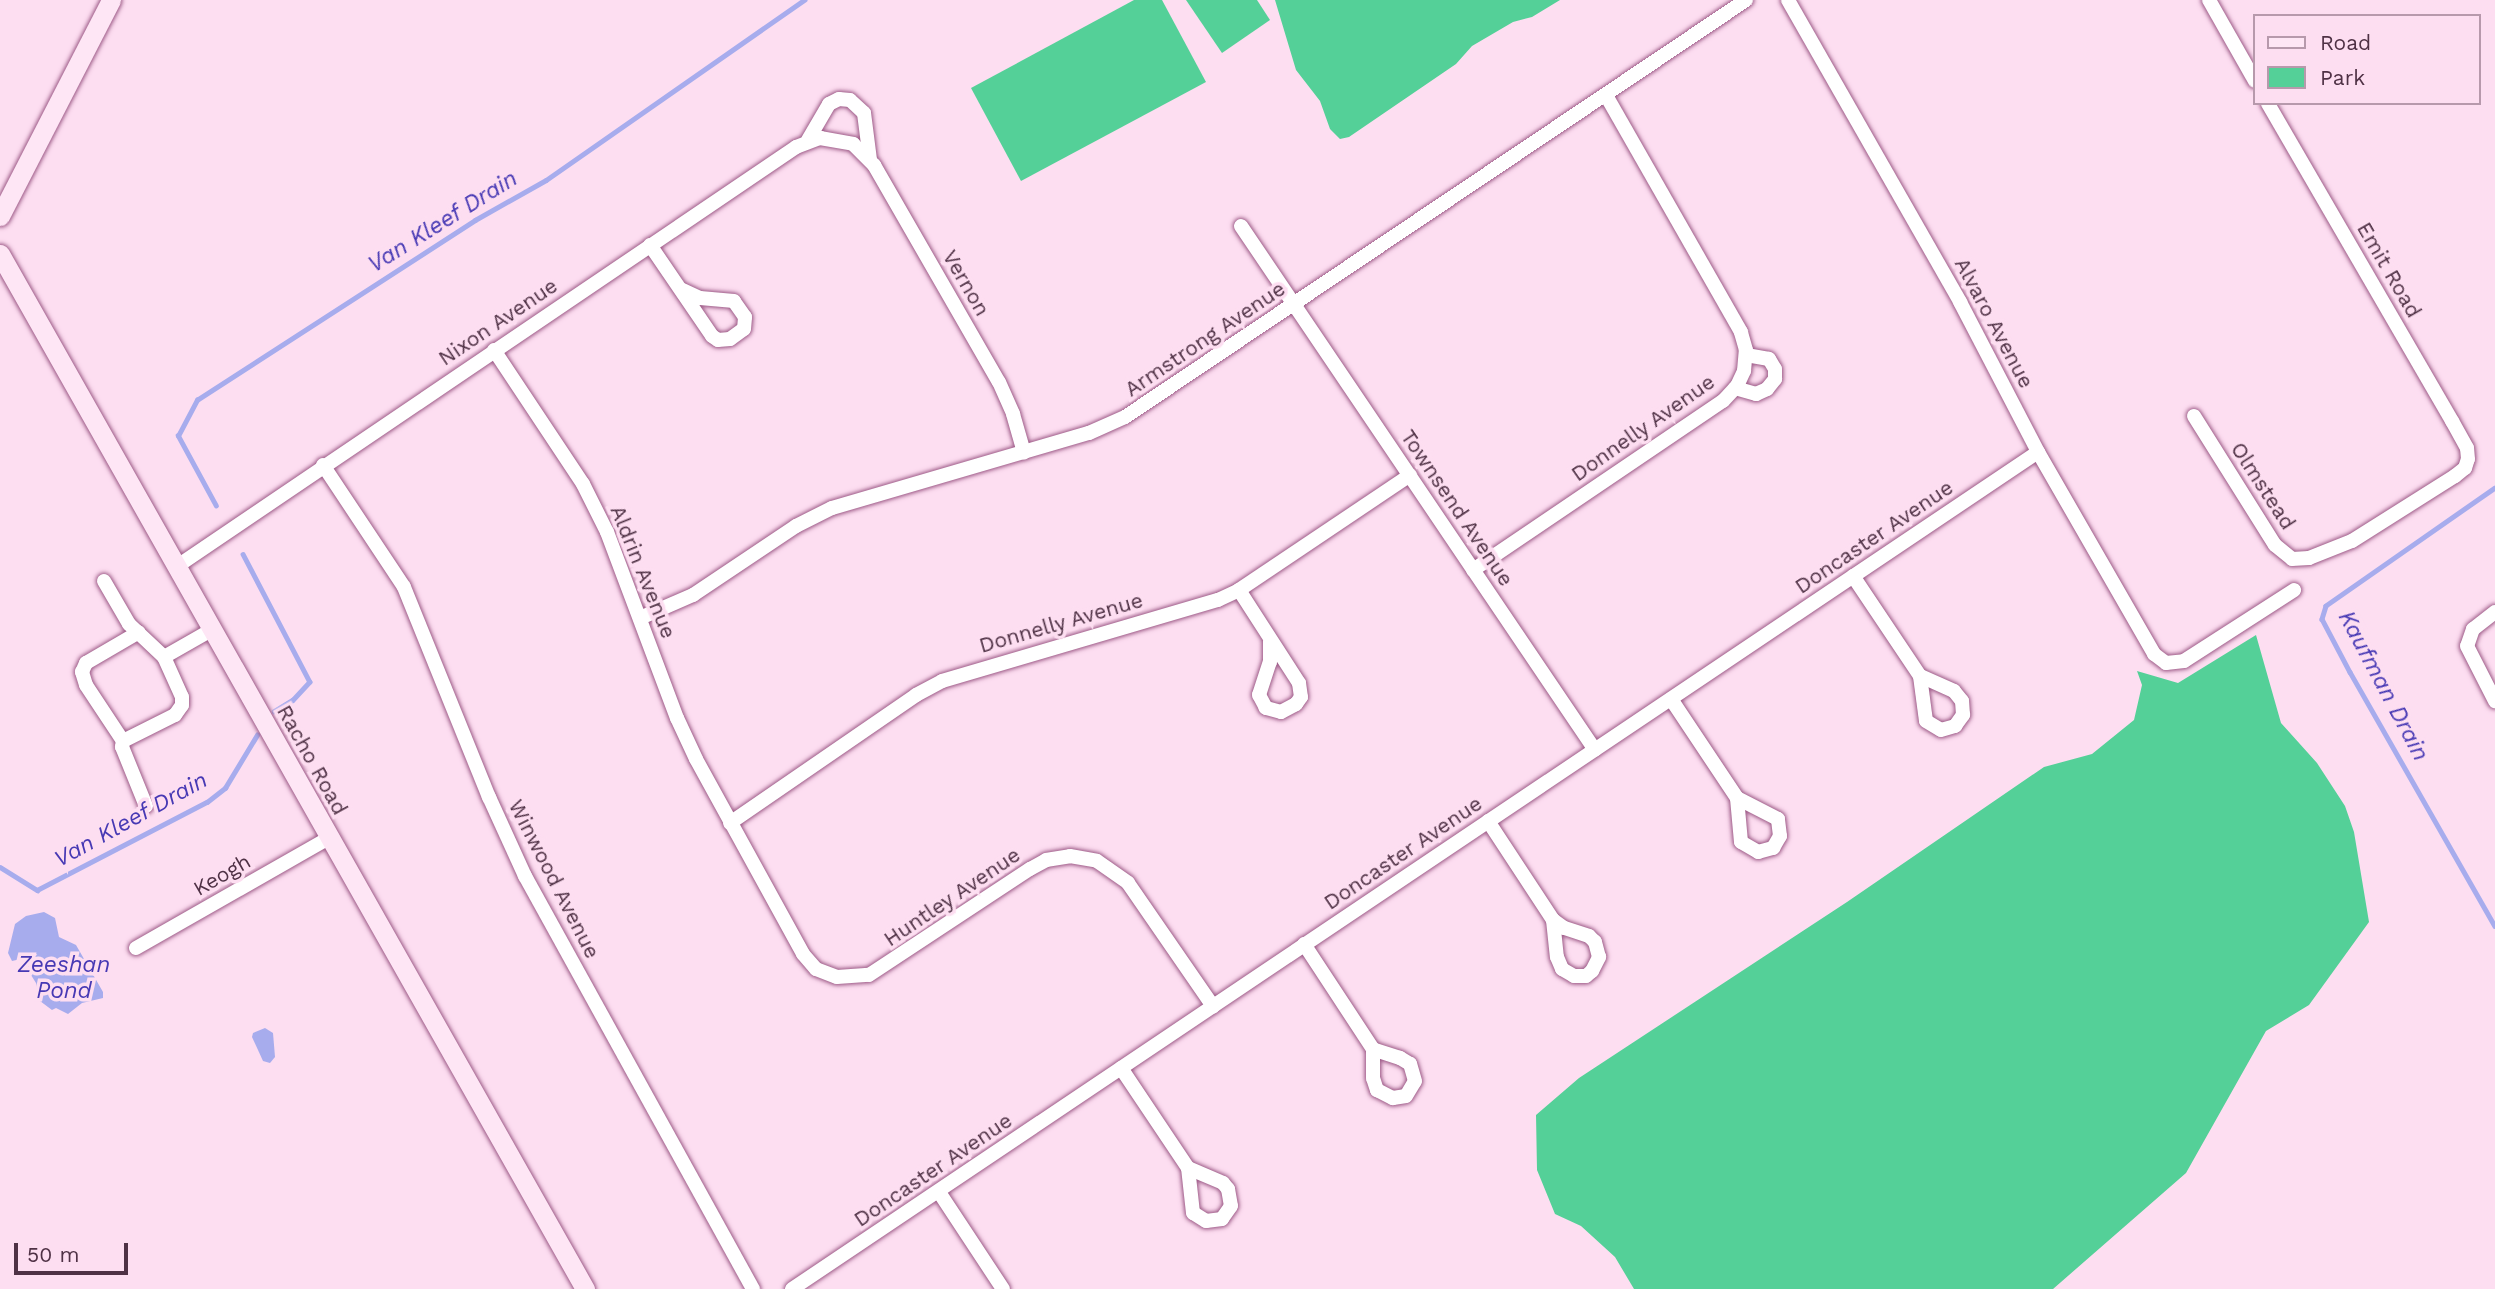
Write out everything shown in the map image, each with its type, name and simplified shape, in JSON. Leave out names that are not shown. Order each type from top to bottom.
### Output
[{"type":"street","points":[[0,216],[111,0]]},
{"type":"street","name":"Armstrong Avenue","points":[[640,618],[693,595],[796,526],[832,508],[1089,433],[1125,417],[1746,0]]},
{"type":"street","name":"Alvaro Avenue","points":[[1788,0],[1960,302],[2038,452],[2154,654],[2166,663],[2184,661],[2294,590]]},
{"type":"street","points":[[2208,0],[2254,79]]},
{"type":"street","points":[[1606,95],[1741,332],[1746,355],[1769,359],[1775,369],[1775,379],[1767,389],[1756,394],[1735,388]]},
{"type":"street","points":[[808,140],[829,104],[839,99],[850,100],[864,113],[870,160]]},
{"type":"street","name":"Emit Road","points":[[2269,105],[2452,421],[2467,448],[2468,459],[2465,468],[2455,476],[2363,534],[2309,558]]},
{"type":"street","name":"Vernon","points":[[808,140],[828,138],[853,144],[870,160],[999,382],[1013,414],[1024,452]]},
{"type":"street","name":"Nixon Avenue","points":[[176,567],[323,465],[808,140]]},
{"type":"street","name":"Townsend Avenue","points":[[1241,226],[1296,303],[1595,750]]},
{"type":"street","points":[[650,245],[682,290],[718,340],[736,337],[744,329],[745,317],[734,301],[699,298],[682,290]]},
{"type":"street","name":"Racho Road","points":[[0,254],[584,1289]]},
{"type":"street","name":"Aldrin Avenue","points":[[494,350],[583,484],[607,532],[677,718],[730,823]]},
{"type":"street","name":"Donnelly Avenue","points":[[1473,570],[1723,401],[1735,388],[1744,371],[1746,355]]},
{"type":"street","name":"Olmstead","points":[[2194,416],[2275,545],[2292,559],[2309,558]]},
{"type":"street","name":"Doncaster Avenue","points":[[792,1289],[2038,452]]},
{"type":"street","name":"Winwood Avenue","points":[[323,465],[404,587],[489,797],[525,876],[753,1289]]},
{"type":"street","name":"Donnelly Avenue","points":[[730,823],[916,695],[942,681],[1200,606],[1239,590],[1410,475]]},
{"type":"street","points":[[1853,576],[1920,676]]},
{"type":"street","points":[[104,581],[129,624],[164,657],[182,697],[182,705],[176,715],[123,741]]},
{"type":"street","points":[[1239,590],[1270,640],[1301,691],[1296,704],[1281,712],[1266,708],[1259,695],[1270,662],[1270,640]]},
{"type":"street","points":[[2495,612],[2473,629],[2468,640],[2468,652],[2495,701]]},
{"type":"street","points":[[164,657],[213,629]]},
{"type":"street","points":[[139,632],[86,663],[82,672],[86,685],[123,741],[122,753],[146,806]]},
{"type":"street","points":[[1671,699],[1737,798]]},
{"type":"street","points":[[1488,821],[1553,920]]},
{"type":"street","name":"Huntley Avenue","points":[[730,823],[803,954],[816,969],[829,975],[862,976],[881,969],[1030,869],[1046,860],[1070,856],[1097,861],[1128,883],[1213,1006]]},
{"type":"street","name":"Keogh","points":[[136,948],[329,838]]},
{"type":"street","points":[[1304,944],[1373,1049]]},
{"type":"street","points":[[1121,1068],[1188,1168]]},
{"type":"street","points":[[939,1192],[1003,1289]]},
{"type":"green space","points":[[1134,0],[1162,0],[1206,82],[1021,181],[971,88]]},
{"type":"green space","points":[[1186,0],[1257,0],[1270,20],[1222,53]]},
{"type":"green space","points":[[1275,0],[1560,0],[1532,17],[1513,22],[1472,46],[1456,64],[1349,137],[1340,139],[1330,129],[1320,101],[1296,70]]},
{"type":"green space","points":[[2256,635],[2281,723],[2317,763],[2345,806],[2354,832],[2369,922],[2309,1005],[2266,1031],[2186,1173],[2053,1289],[1634,1289],[1615,1257],[1581,1226],[1555,1214],[1537,1170],[1536,1115],[1579,1078],[1847,902],[2044,767],[2092,754],[2134,720],[2142,685],[2137,671],[2178,683]]},
{"type":"water","name":"Zeeshan Pond","points":[[44,912],[55,918],[59,937],[76,945],[103,992],[103,998],[82,1003],[68,1014],[56,1008],[52,1010],[40,1001],[36,983],[21,959],[12,961],[8,953],[15,924],[26,916]]},
{"type":"water","points":[[265,1028],[273,1033],[275,1057],[270,1063],[263,1061],[252,1037],[253,1033]]},
{"type":"waterway","name":"Van Kleef Drain","points":[[216,506],[178,436],[197,400],[475,220],[546,180],[804,0]]},
{"type":"waterway","name":"Kaufman Drain","points":[[2495,488],[2326,606],[2322,619],[2495,926]]},
{"type":"waterway","name":"Van Kleef Drain","points":[[243,554],[310,682],[293,700],[274,712]]},
{"type":"waterway","name":"Van Kleef Drain","points":[[0,867],[37,890],[207,802],[225,788],[257,735]]}]
